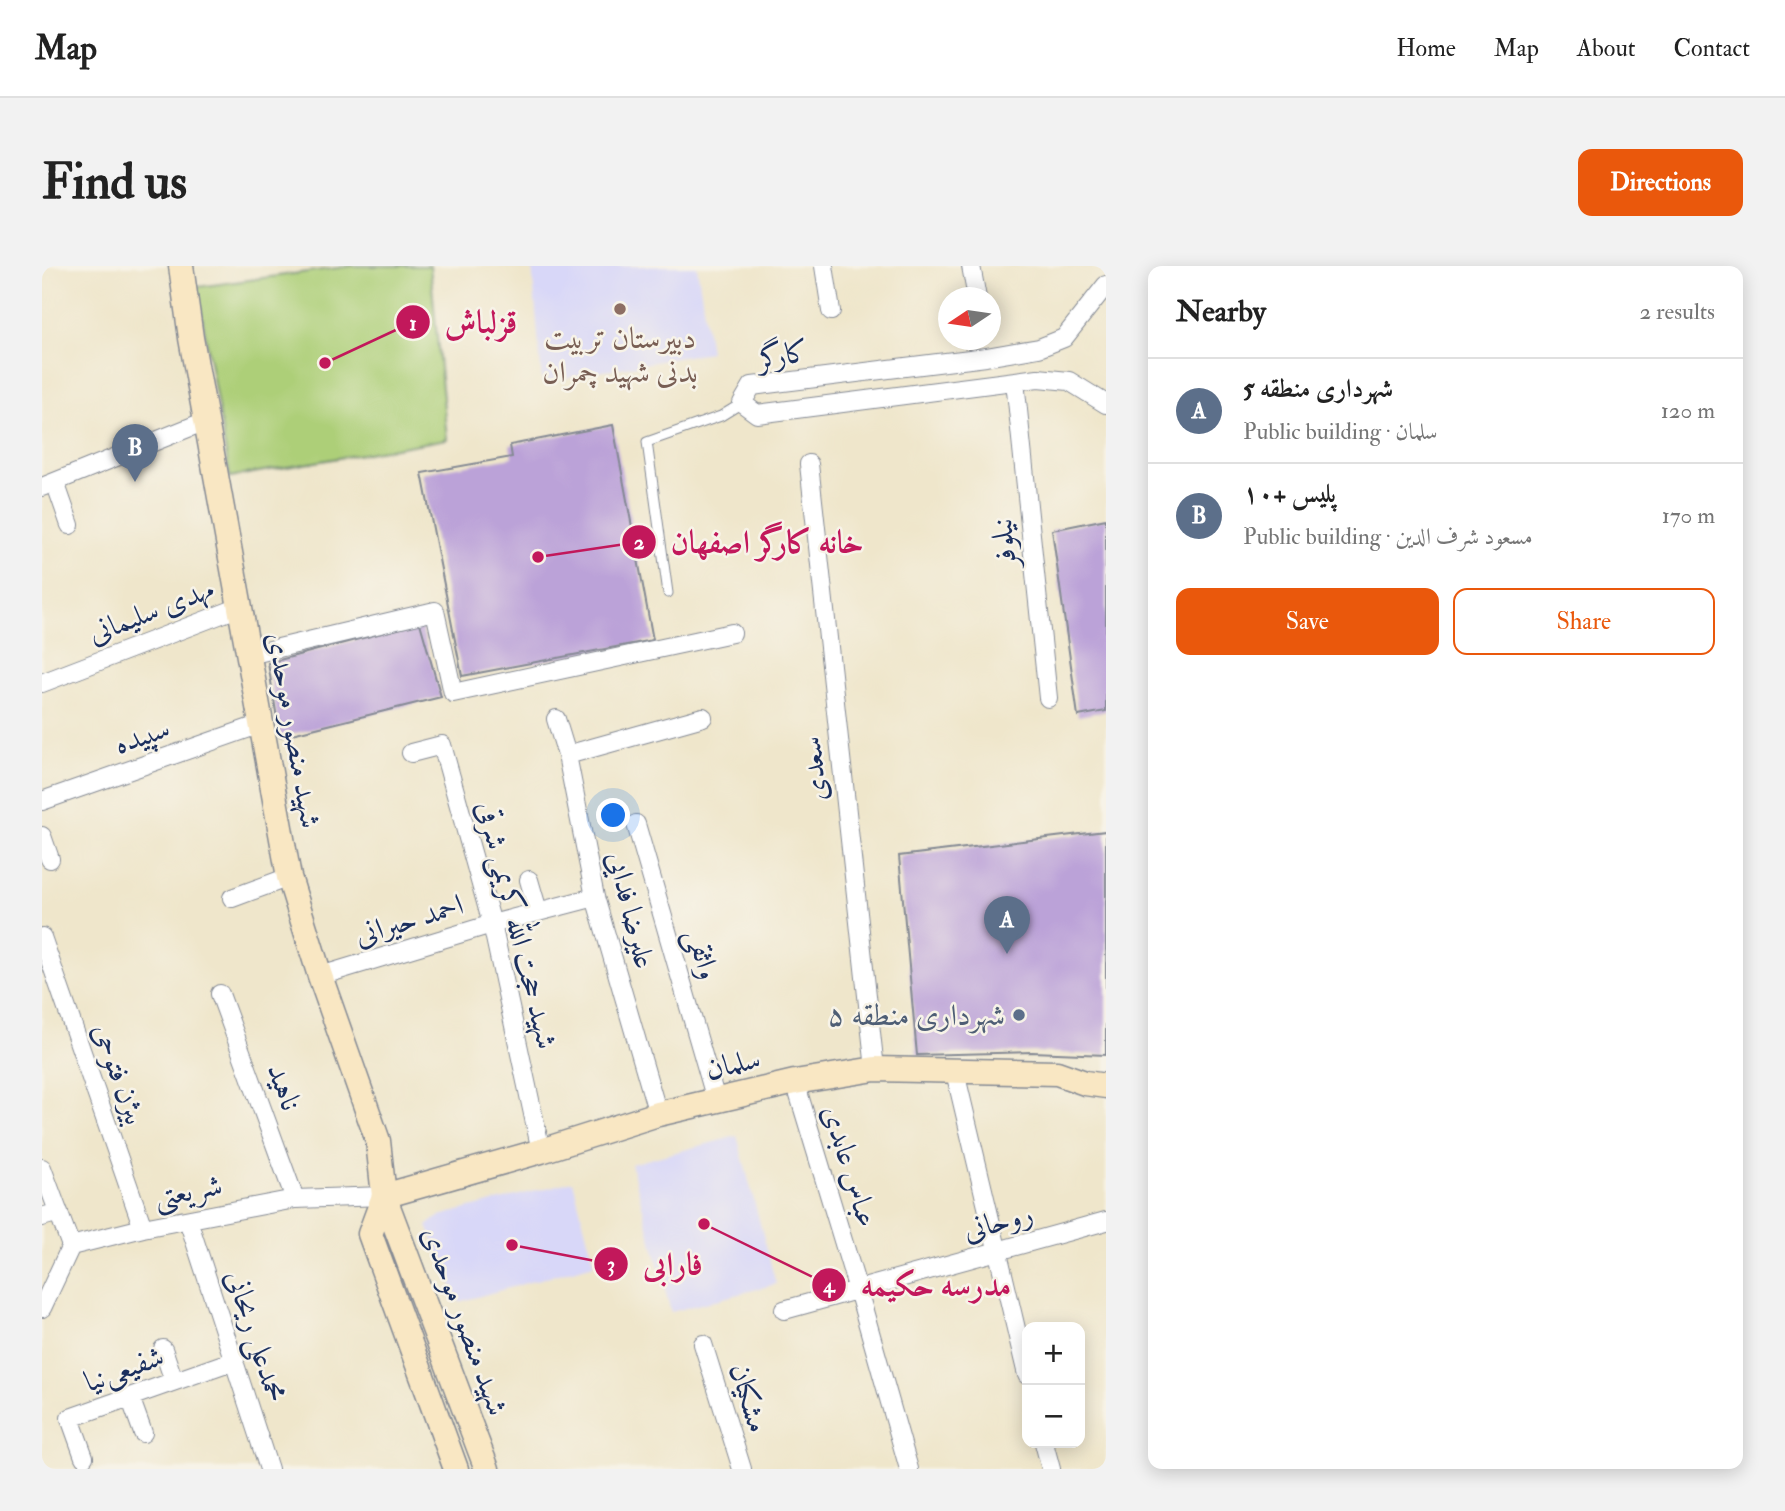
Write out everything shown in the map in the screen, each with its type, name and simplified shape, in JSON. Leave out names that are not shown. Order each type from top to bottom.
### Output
[{"type":"street","name":"شهید منصور موحدی","points":[[181,266],[191,338],[289,877],[320,976],[378,1141],[384,1196],[487,1469]]},
{"type":"street","points":[[824,266],[831,311]]},
{"type":"street","points":[[971,266],[975,287]]},
{"type":"street","name":"کارگر","points":[[1106,285],[1064,338],[1039,348],[752,386],[742,403],[757,414],[1038,378],[1069,381],[1106,404]]},
{"type":"street","name":"نیلوفر","points":[[1015,381],[1048,698]]},
{"type":"street","points":[[70,525],[48,485],[208,420]]},
{"type":"street","name":"سعدی","points":[[808,464],[875,1069]]},
{"type":"street","name":"مهدی سلیمانی","points":[[42,682],[240,607]]},
{"type":"street","points":[[249,655],[435,611],[453,693],[732,633]]},
{"type":"street","points":[[567,755],[703,717]]},
{"type":"street","name":"علیرضا فدایی","points":[[556,719],[567,755],[596,897],[658,1114]]},
{"type":"street","name":"سپیده","points":[[42,801],[261,724]]},
{"type":"street","name":"شهید حجت الله کریمی شرقی","points":[[411,753],[442,745],[492,924],[541,1151]]},
{"type":"street","name":"واثقی","points":[[636,824],[716,1100]]},
{"type":"street","points":[[42,836],[50,859]]},
{"type":"street","points":[[232,898],[289,877]]},
{"type":"street","points":[[529,880],[538,911]]},
{"type":"street","name":"احمد حیرانی","points":[[320,976],[492,924],[596,897]]},
{"type":"street","name":"بیژن فتوحی","points":[[42,937],[143,1228]]},
{"type":"street","name":"ناهید","points":[[220,994],[295,1199]]},
{"type":"street","name":"سلمان","points":[[384,1196],[658,1114],[794,1082],[875,1069],[1057,1073],[1085,1083],[1106,1086]]},
{"type":"street","points":[[1057,1073],[1086,1069],[1106,1070]]},
{"type":"street","points":[[955,1072],[1022,1355]]},
{"type":"street","name":"عباس عابدی","points":[[794,1082],[858,1290],[909,1469]]},
{"type":"street","points":[[42,1168],[50,1214],[71,1246],[42,1308]]},
{"type":"street","name":"شهید منصور موحدی","points":[[384,1196],[370,1234],[456,1469]]},
{"type":"street","name":"شریعتی","points":[[71,1246],[143,1228],[295,1199],[384,1196]]},
{"type":"street","name":"محمدعلی ریحانی","points":[[188,1220],[269,1469]]},
{"type":"street","name":"روحانی","points":[[784,1310],[1106,1221]]},
{"type":"street","name":"مشکیان","points":[[703,1343],[742,1469]]},
{"type":"street","points":[[163,1349],[174,1381]]},
{"type":"street","name":"شفیعی‌نیا","points":[[84,1457],[70,1418],[235,1360]]},
{"type":"street","points":[[130,1397],[143,1433]]},
{"type":"street","points":[[1045,1448],[1051,1469]]},
{"type":"lane","points":[[668,593],[648,442],[721,416],[742,403]]},
{"type":"shaded area","name":"دبیرستان تربیت بدنی شهید چمران","points":[[532,266],[697,266],[710,352],[542,382]]},
{"type":"shaded area","points":[[737,1136],[776,1284],[671,1312],[631,1164]]},
{"type":"shaded area","points":[[573,1181],[594,1264],[459,1302],[427,1226],[440,1216]]},
{"type":"green space","points":[[352,266],[430,266],[447,439],[230,477],[197,287]]},
{"type":"building","points":[[613,425],[653,640],[462,676],[422,473],[512,457],[510,445]]},
{"type":"building","points":[[1106,519],[1106,711],[1078,716],[1052,530]]},
{"type":"building","points":[[420,623],[441,697],[280,737],[268,663]]},
{"type":"building","points":[[1106,831],[1106,1055],[1032,1052],[917,1055],[899,856]]},
{"type":"place","name":"دبیرستان تربیت بدنی شهید چمران","points":[[620,309]]},
{"type":"place","name":"قزلباش","points":[[325,363]]},
{"type":"place","name":"پلیس +۱۰","points":[[135,482]]},
{"type":"place","name":"خانه کارگر اصفهان","points":[[538,557]]},
{"type":"place","name":"شهرداری منطقه 5","points":[[1007,954]]},
{"type":"place","name":"شهرداری منطقه ۵","points":[[1019,1015]]},
{"type":"place","name":"مدرسه حکیمه","points":[[704,1224]]},
{"type":"place","name":"فارابی","points":[[512,1245]]}]
